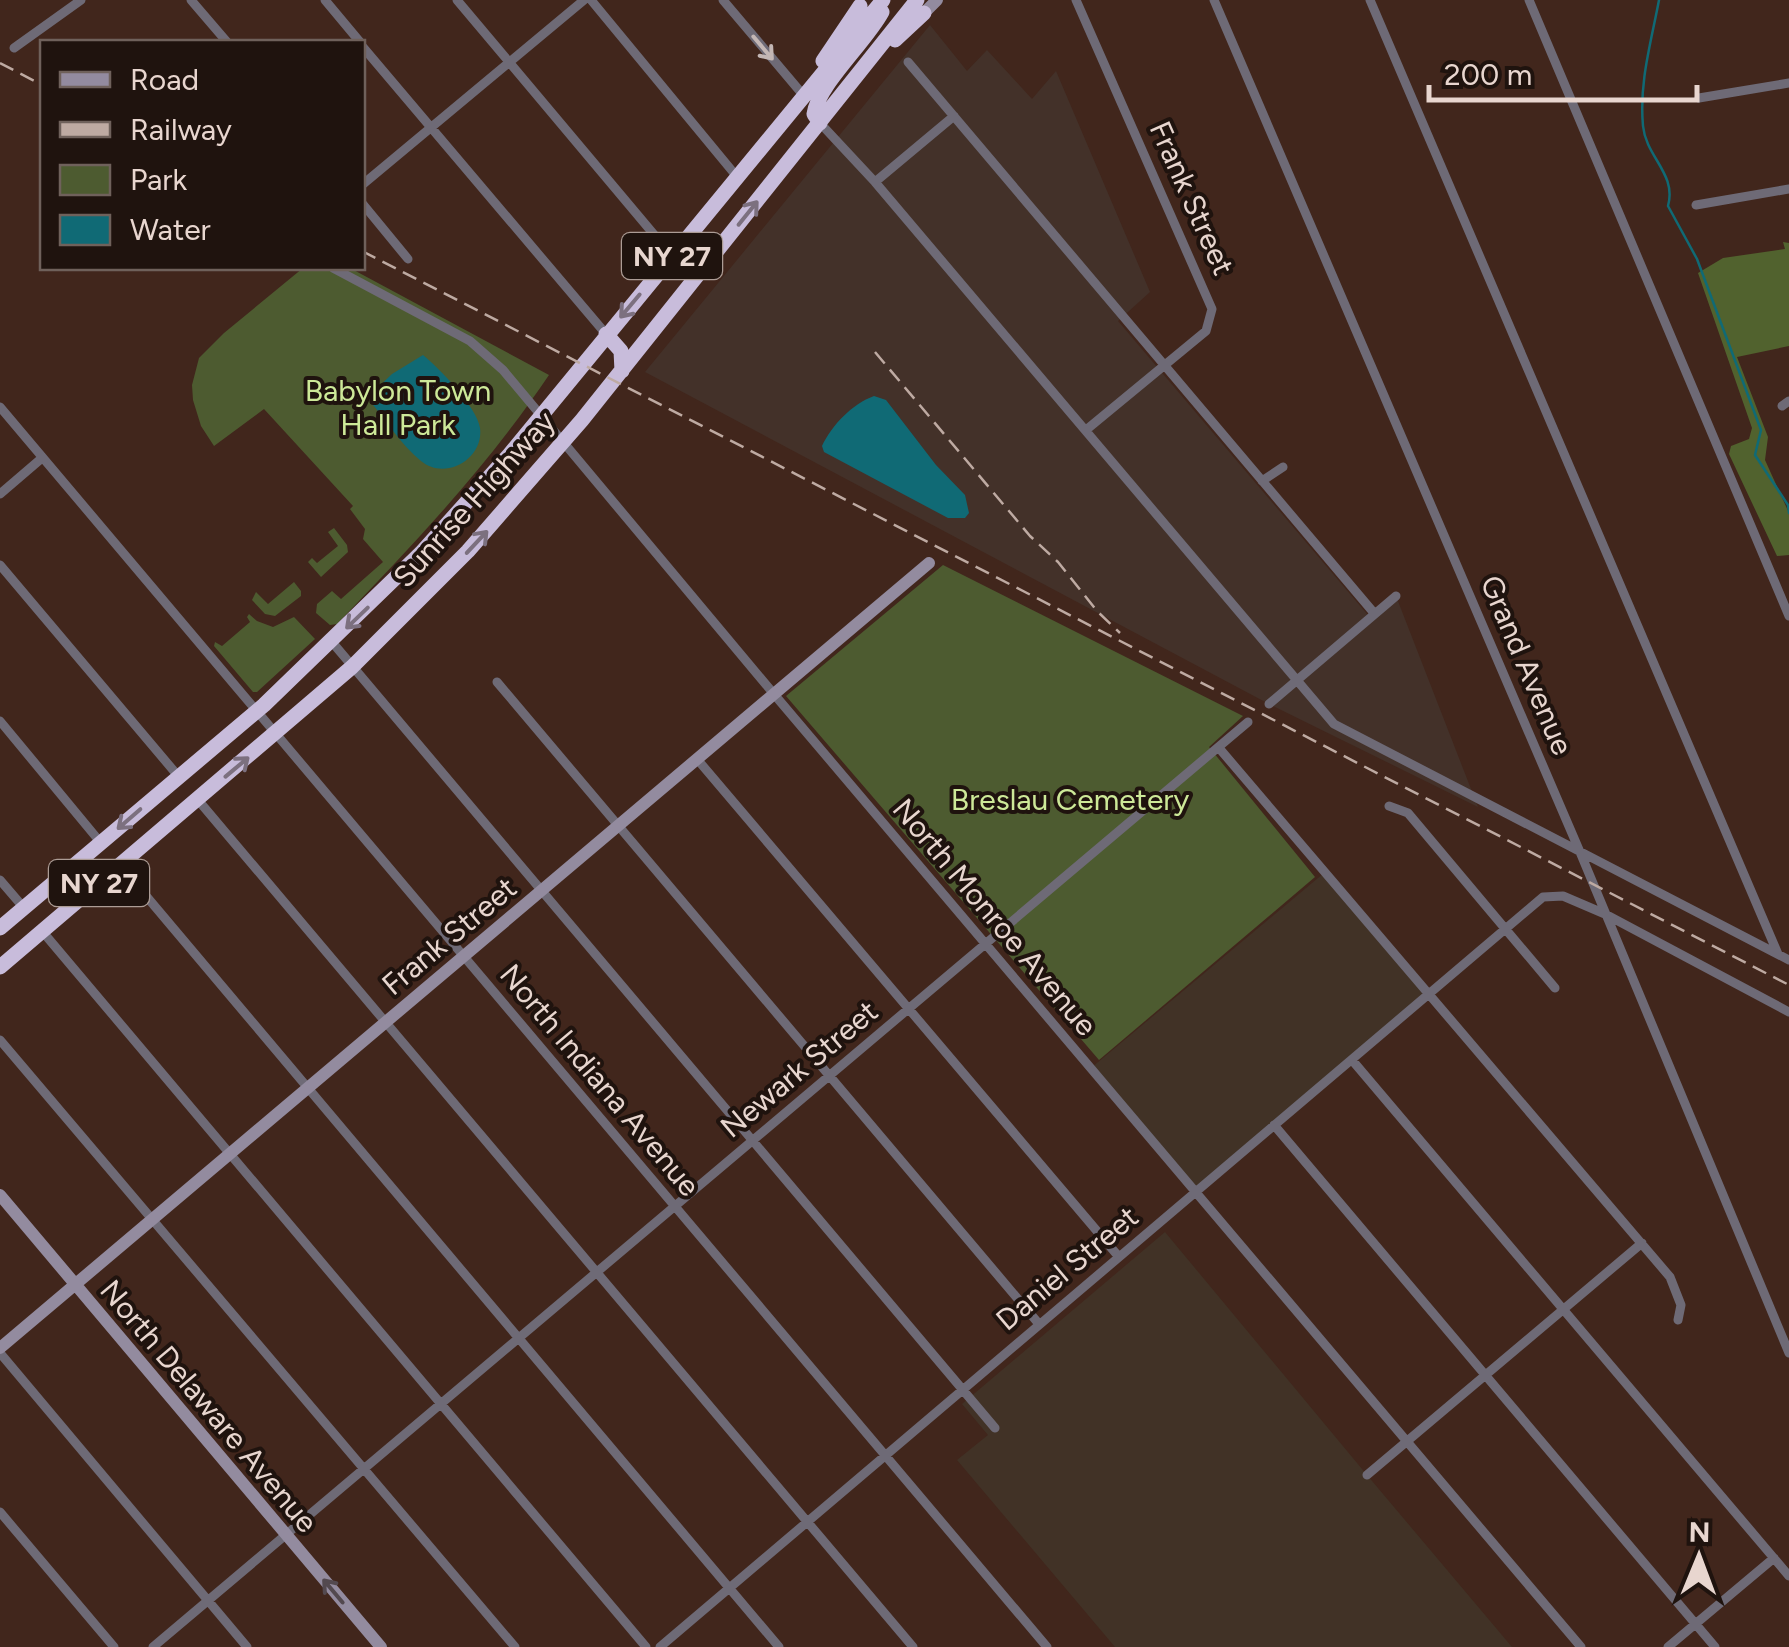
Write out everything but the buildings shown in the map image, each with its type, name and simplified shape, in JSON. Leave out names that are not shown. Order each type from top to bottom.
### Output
[{"type":"highway","name":"Sunrise Highway","points":[[0,928],[257,711],[421,553],[886,0]]},
{"type":"highway","points":[[820,123],[814,114],[817,100],[867,38],[886,0]]},
{"type":"highway","points":[[804,96],[860,2]]},
{"type":"highway","name":"Sunrise Highway","points":[[0,966],[276,734],[352,666],[468,551],[564,443],[866,66],[921,7]]},
{"type":"highway","points":[[606,334],[620,352],[622,371]]},
{"type":"street","points":[[14,48],[81,0]]},
{"type":"street","points":[[191,0],[225,40]]},
{"type":"street","points":[[325,0],[358,40]]},
{"type":"street","points":[[457,0],[672,256]]},
{"type":"street","points":[[365,183],[587,0],[738,178]]},
{"type":"street","points":[[722,0],[804,96]]},
{"type":"street","points":[[921,7],[937,0]]},
{"type":"street","name":"Frank Street","points":[[1076,0],[1211,304],[1206,331],[1086,430]]},
{"type":"street","name":"Grand Avenue","points":[[1214,0],[1580,852],[1789,1352]]},
{"type":"street","points":[[1370,0],[1778,954]]},
{"type":"street","points":[[1529,0],[1789,616]]},
{"type":"street","points":[[365,49],[606,334]]},
{"type":"street","points":[[908,62],[1374,614]]},
{"type":"street","points":[[1699,98],[1789,83]]},
{"type":"street","points":[[875,182],[954,116]]},
{"type":"street","points":[[820,123],[875,182],[1334,724],[1789,960]]},
{"type":"street","points":[[1696,205],[1789,189]]},
{"type":"street","points":[[365,207],[408,259]]},
{"type":"street","name":"North Monroe Avenue","points":[[336,270],[479,347],[504,370],[773,694],[1582,1647]]},
{"type":"street","name":"North Indiana Avenue","points":[[0,407],[1047,1647]]},
{"type":"street","points":[[0,494],[42,458]]},
{"type":"street","points":[[1262,482],[1283,466]]},
{"type":"street","name":"Frank Street","points":[[0,1351],[150,1218],[929,563]]},
{"type":"street","points":[[0,565],[179,777]]},
{"type":"street","points":[[1269,704],[1396,596]]},
{"type":"street","points":[[332,642],[996,1428]]},
{"type":"street","points":[[497,682],[1039,1324]]},
{"type":"street","points":[[0,722],[101,844]]},
{"type":"street","name":"Newark Street","points":[[153,1647],[1248,722]]},
{"type":"street","points":[[1219,748],[1670,1276],[1681,1305],[1678,1320]]},
{"type":"street","points":[[697,759],[1119,1257]]},
{"type":"street","points":[[198,800],[913,1647]]},
{"type":"street","points":[[1388,806],[1408,813],[1555,988]]},
{"type":"street","points":[[120,865],[779,1647]]},
{"type":"street","points":[[0,880],[24,908]]},
{"type":"street","name":"Daniel Street","points":[[660,1647],[1538,901],[1552,894],[1563,896],[1604,914]]},
{"type":"street","points":[[1604,914],[1789,1012]]},
{"type":"street","points":[[42,931],[646,1647]]},
{"type":"street","points":[[0,1040],[514,1647]]},
{"type":"street","points":[[1352,1060],[1789,1576]]},
{"type":"street","points":[[1274,1126],[1715,1647]]},
{"type":"street","name":"North Delaware Avenue","points":[[0,1196],[380,1647]]},
{"type":"street","points":[[1368,1475],[1642,1244]]},
{"type":"street","points":[[0,1351],[248,1647]]},
{"type":"street","points":[[0,1512],[114,1647]]},
{"type":"street","points":[[1668,1647],[1774,1558]]},
{"type":"shaded area","points":[[930,25],[967,71],[987,50],[1032,99],[1056,71],[1150,292],[1118,321],[1373,621],[1396,596],[1478,807],[1269,704],[645,372]]},
{"type":"shaded area","points":[[1324,873],[1429,994],[1195,1191],[1091,1068]]},
{"type":"shaded area","points":[[1165,1232],[1512,1647],[1115,1647],[957,1460],[988,1435],[962,1404]]},
{"type":"green space","points":[[1783,242],[1789,243],[1789,346],[1737,357],[1768,437],[1765,460],[1789,513],[1789,555],[1777,556],[1729,454],[1731,446],[1749,439],[1752,428],[1698,273],[1723,258],[1785,249]]},
{"type":"green space","name":"Babylon Town Hall Park","points":[[301,270],[354,270],[549,375],[449,504],[337,624],[330,625],[316,613],[317,604],[332,591],[341,599],[383,562],[363,539],[365,529],[350,509],[353,506],[264,409],[214,446],[201,426],[192,385],[199,358]]},
{"type":"green space","points":[[334,528],[348,552],[321,577],[308,562],[312,558],[317,563],[338,546],[328,532]]},
{"type":"green space","name":"Breslau Cemetery","points":[[943,565],[1243,716],[1209,747],[1315,877],[1099,1060],[786,696]]},
{"type":"green space","points":[[294,582],[301,596],[275,616],[265,614],[252,600],[256,592],[268,604]]},
{"type":"green space","points":[[249,614],[273,627],[294,617],[315,639],[257,692],[214,646],[215,642],[222,646],[250,622]]},
{"type":"water","points":[[423,355],[465,399],[480,428],[476,449],[451,468],[431,467],[421,461],[370,401],[369,396],[392,374]]},
{"type":"water","points":[[874,396],[886,400],[936,465],[965,495],[969,513],[965,518],[948,518],[824,452],[822,446],[837,423]]},
{"type":"waterway","points":[[1659,0],[1644,78],[1645,137],[1665,175],[1670,195],[1668,206],[1697,259],[1761,430],[1755,455],[1788,505],[1789,513]]},
{"type":"railway","points":[[0,63],[40,84]]},
{"type":"railway","points":[[365,253],[1789,985]]},
{"type":"railway","points":[[875,352],[1030,536],[1120,633]]}]
